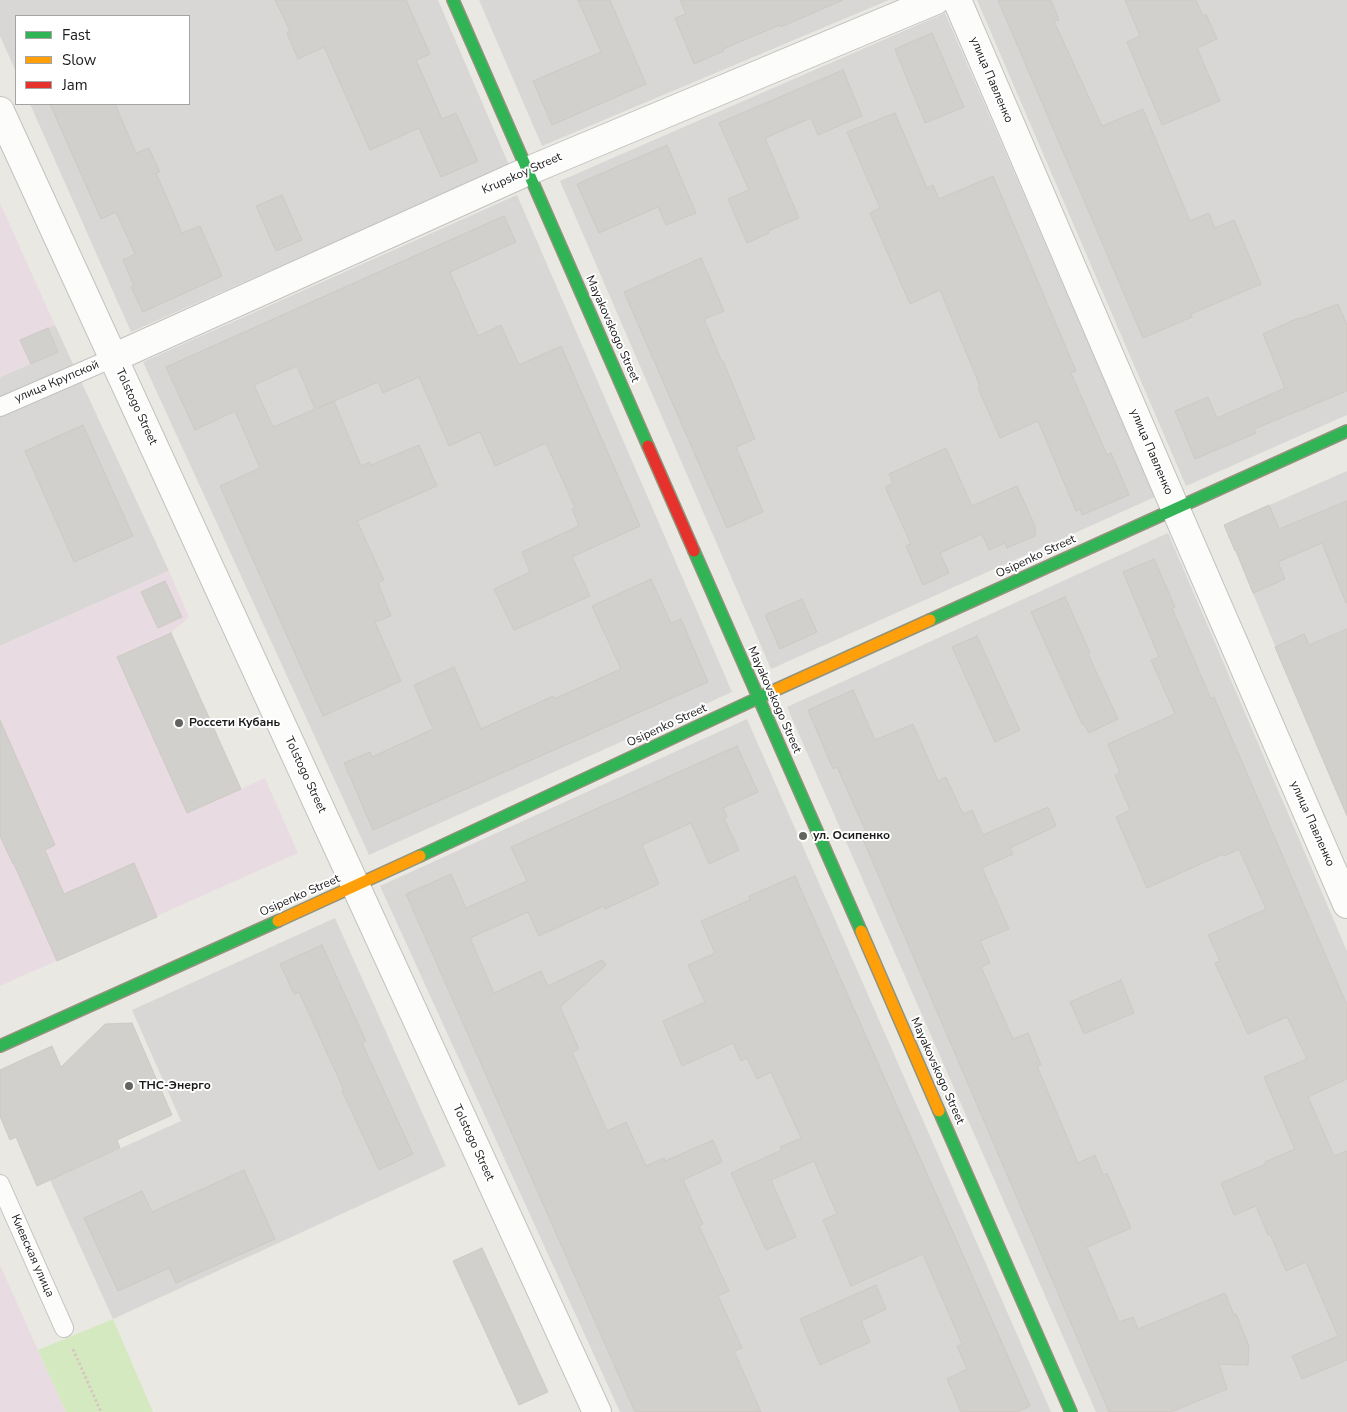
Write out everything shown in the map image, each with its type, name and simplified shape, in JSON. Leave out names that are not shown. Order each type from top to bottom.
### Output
[{"type":"street","name":"Mayakovskogo Street","points":[[453,0],[1071,1412]]},
{"type":"street","name":"Krupskoy Street","points":[[113,358],[528,170],[936,0]]},
{"type":"street","name":"улица Павленко","points":[[957,0],[1347,904]]},
{"type":"street","name":"Tolstogo Street","points":[[0,111],[597,1412]]},
{"type":"street","name":"Osipenko Street","points":[[0,1046],[355,886],[759,698],[1347,432]]},
{"type":"lane","name":"улица Крупской","points":[[0,407],[113,358]]},
{"type":"lane","name":"Киевская улица","points":[[0,1184],[64,1328]]},
{"type":"path","points":[[64,1328],[101,1412]]},
{"type":"shaded area","points":[[0,0],[438,0],[509,165],[131,332],[30,105],[190,105],[190,15],[15,15],[15,70],[0,36]]},
{"type":"shaded area","points":[[479,0],[889,0],[542,146]]},
{"type":"shaded area","points":[[977,0],[1347,0],[1347,415],[1186,486]]},
{"type":"shaded area","points":[[945,13],[1155,497],[771,669],[560,181]]},
{"type":"shaded area","points":[[517,195],[732,692],[369,855],[143,362]]},
{"type":"shaded area","points":[[0,203],[55,325],[48,328],[58,352],[0,377]]},
{"type":"shaded area","points":[[55,325],[169,571],[0,646],[0,377],[58,352],[48,328]]},
{"type":"shaded area","points":[[1347,471],[1347,816],[1224,525]]},
{"type":"shaded area","points":[[1168,533],[1347,951],[1347,1412],[1096,1412],[787,707]]},
{"type":"shaded area","points":[[169,571],[189,617],[171,633],[241,789],[265,778],[298,853],[0,986],[0,646]]},
{"type":"shaded area","points":[[747,719],[1051,1412],[620,1412],[380,886]]},
{"type":"shaded area","points":[[335,918],[446,1166],[113,1319],[50,1180],[181,1121],[132,1010]]},
{"type":"shaded area","points":[[0,1265],[38,1350],[66,1412],[0,1412]]},
{"type":"green space","points":[[113,1319],[153,1412],[66,1412],[38,1350]]},
{"type":"building","points":[[275,0],[406,0],[430,54],[416,60],[442,119],[456,113],[478,161],[441,177],[419,128],[370,150],[324,47],[298,59],[287,33],[290,31]]},
{"type":"building","points":[[578,0],[610,0],[646,84],[552,125],[533,81],[601,52]]},
{"type":"building","points":[[680,0],[843,0],[781,27],[780,25],[723,49],[724,51],[694,64],[675,18],[686,14]]},
{"type":"building","points":[[998,0],[1051,0],[1059,20],[1054,21],[1102,126],[1143,109],[1190,221],[1209,213],[1215,228],[1234,220],[1261,284],[1191,314],[1192,317],[1143,338]]},
{"type":"building","points":[[1125,0],[1196,0],[1203,16],[1206,14],[1217,39],[1197,48],[1220,101],[1162,125],[1127,42],[1140,36]]},
{"type":"building","points":[[932,33],[964,107],[925,123],[895,49]]},
{"type":"building","points":[[843,70],[862,116],[818,135],[811,118],[765,138],[799,218],[768,231],[769,233],[747,243],[728,199],[749,190],[719,123]]},
{"type":"building","points":[[50,105],[115,105],[136,153],[149,148],[160,172],[156,173],[182,233],[200,226],[222,276],[143,312],[131,287],[134,286],[123,260],[135,254],[116,212],[101,219]]},
{"type":"building","points":[[895,113],[927,188],[933,185],[939,199],[993,176],[1076,371],[1071,373],[1107,455],[1111,453],[1129,495],[1082,515],[1080,509],[1076,511],[1038,421],[1000,438],[978,388],[980,386],[940,290],[910,304],[870,213],[880,208],[847,132]]},
{"type":"building","points":[[667,145],[696,213],[666,225],[658,207],[599,233],[577,184]]},
{"type":"building","points":[[282,195],[302,240],[276,251],[256,206]]},
{"type":"building","points":[[504,216],[516,242],[450,272],[478,336],[501,325],[519,365],[561,346],[640,526],[572,557],[590,596],[514,630],[494,589],[530,572],[522,552],[579,526],[572,509],[575,508],[546,443],[495,466],[480,432],[449,446],[419,377],[383,393],[378,382],[334,401],[361,466],[370,462],[371,465],[419,445],[437,486],[357,521],[384,580],[378,583],[391,616],[375,622],[401,681],[323,716],[220,486],[260,468],[235,411],[195,430],[166,367]],"holes":[[[297,366],[315,409],[273,427],[254,385]]]},
{"type":"building","points":[[701,258],[724,311],[704,319],[755,439],[736,447],[763,512],[727,528],[624,292]]},
{"type":"building","points":[[1338,304],[1347,325],[1347,391],[1254,429],[1256,433],[1195,459],[1175,411],[1208,397],[1217,418],[1285,388],[1263,334],[1298,318]]},
{"type":"building","points":[[48,328],[58,352],[31,364],[20,340]]},
{"type":"building","points":[[83,425],[133,536],[74,562],[25,451]]},
{"type":"building","points":[[946,448],[972,506],[1017,486],[1035,526],[1035,536],[1007,548],[1005,543],[989,550],[982,534],[940,553],[949,573],[923,585],[906,546],[911,544],[885,487],[893,483],[889,474]]},
{"type":"building","points":[[1347,501],[1347,603],[1322,543],[1278,562],[1285,579],[1253,593],[1224,525],[1269,505],[1279,529]]},
{"type":"building","points":[[1154,559],[1175,607],[1172,608],[1211,699],[1214,697],[1347,1005],[1347,1079],[1308,1097],[1334,1156],[1347,1151],[1347,1360],[1302,1379],[1292,1356],[1338,1336],[1306,1262],[1286,1271],[1256,1206],[1234,1215],[1221,1183],[1266,1164],[1265,1162],[1295,1149],[1264,1077],[1307,1059],[1287,1017],[1248,1034],[1215,963],[1220,961],[1208,935],[1266,909],[1239,849],[1224,856],[1223,854],[1147,888],[1116,817],[1130,810],[1115,775],[1120,773],[1108,744],[1175,714],[1151,660],[1159,657],[1123,572]]},
{"type":"building","points":[[651,579],[671,623],[681,619],[708,682],[373,830],[344,763],[370,752],[372,757],[433,729],[414,685],[454,667],[481,729],[553,696],[554,699],[621,669],[592,606]]},
{"type":"building","points":[[165,581],[182,617],[158,628],[141,592]]},
{"type":"building","points":[[1065,597],[1090,653],[1088,654],[1118,719],[1089,733],[1084,724],[1082,724],[1031,612]]},
{"type":"building","points":[[802,599],[817,632],[780,649],[765,615]]},
{"type":"building","points":[[1347,629],[1347,816],[1275,647],[1304,634],[1309,645]]},
{"type":"building","name":"Россети Кубань","points":[[171,633],[241,789],[187,813],[117,657]]},
{"type":"building","points":[[977,636],[1020,730],[995,742],[952,647]]},
{"type":"building","points":[[853,690],[875,740],[913,724],[938,781],[946,777],[963,814],[972,810],[983,835],[1048,807],[1056,826],[1010,848],[1013,854],[982,868],[1009,929],[980,941],[990,963],[981,967],[1013,1039],[1028,1033],[1041,1065],[1037,1066],[1078,1163],[1095,1155],[1103,1175],[1107,1173],[1131,1228],[1087,1247],[1119,1322],[1133,1317],[1138,1329],[1225,1293],[1249,1346],[1248,1365],[1219,1364],[1227,1389],[1171,1412],[1109,1412],[862,837],[867,834],[837,767],[833,769],[808,710]]},
{"type":"building","points":[[0,720],[55,845],[45,850],[64,894],[134,863],[157,917],[57,961],[0,836]]},
{"type":"building","points":[[737,746],[758,792],[723,808],[727,817],[724,818],[739,850],[709,864],[691,823],[642,845],[659,884],[605,909],[604,906],[539,936],[528,912],[470,938],[494,993],[541,971],[548,986],[602,960],[606,965],[560,1007],[579,1049],[572,1052],[607,1131],[626,1122],[646,1166],[664,1158],[665,1161],[713,1140],[722,1162],[683,1180],[703,1224],[699,1226],[729,1291],[718,1296],[742,1348],[734,1351],[761,1412],[635,1412],[406,894],[451,874],[466,908],[527,881],[511,847]]},
{"type":"building","points":[[795,876],[1030,1406],[1017,1412],[961,1412],[947,1379],[967,1369],[957,1346],[962,1344],[923,1254],[851,1286],[823,1220],[837,1214],[814,1161],[771,1180],[796,1237],[766,1250],[731,1173],[782,1150],[780,1147],[801,1138],[771,1072],[757,1079],[747,1058],[741,1061],[733,1043],[682,1066],[663,1021],[705,1002],[688,965],[715,953],[701,921],[750,900],[749,896]]},
{"type":"building","points":[[322,945],[366,1041],[362,1043],[413,1154],[379,1170],[299,992],[294,994],[280,964]]},
{"type":"building","points":[[1121,980],[1134,1013],[1084,1034],[1070,1002]]},
{"type":"building","points":[[132,1023],[172,1115],[117,1140],[120,1148],[37,1186],[16,1137],[10,1140],[0,1116],[0,1070],[52,1046],[61,1067],[105,1024]]},
{"type":"building","points":[[244,1170],[275,1239],[176,1283],[169,1268],[118,1291],[84,1218],[142,1191],[152,1212]]},
{"type":"building","points":[[482,1248],[548,1392],[519,1405],[453,1261]]},
{"type":"building","points":[[876,1285],[886,1309],[861,1321],[870,1342],[820,1365],[800,1319]]},
{"type":"traffic: fast","points":[[453,0],[648,446]]},
{"type":"traffic: fast","points":[[930,620],[1347,431]]},
{"type":"traffic: fast","points":[[694,551],[861,931]]},
{"type":"traffic: fast","points":[[420,856],[773,691]]},
{"type":"traffic: fast","points":[[0,1046],[278,921]]},
{"type":"traffic: fast","points":[[939,1111],[1071,1412]]},
{"type":"traffic: slow","points":[[773,691],[930,620]]},
{"type":"traffic: slow","points":[[278,921],[420,856]]},
{"type":"traffic: slow","points":[[861,931],[939,1111]]},
{"type":"traffic: jam","points":[[648,446],[694,551]]},
{"type":"place","name":"Россети Кубань","points":[[179,723]]},
{"type":"place","name":"ул. Осипенко","points":[[803,836]]},
{"type":"place","name":"ТНС-Энерго","points":[[129,1086]]}]
